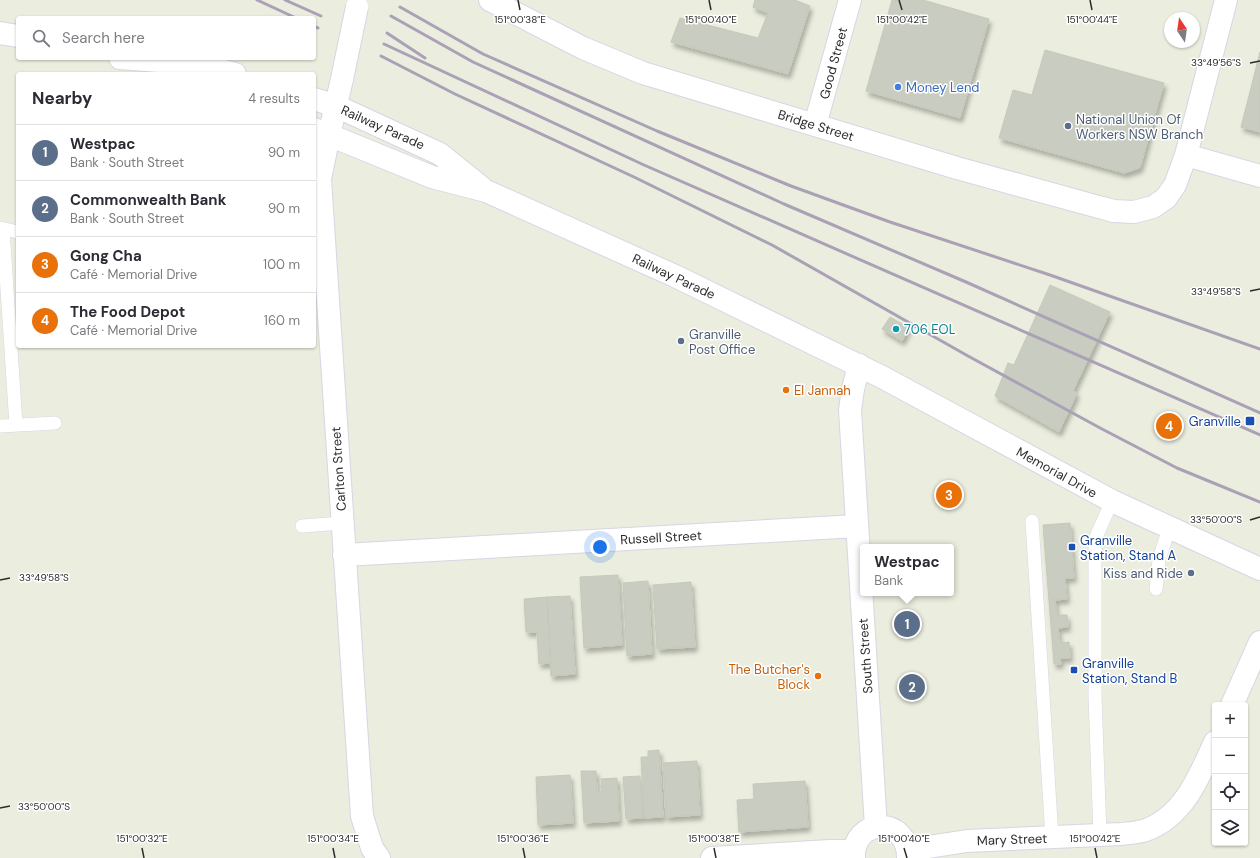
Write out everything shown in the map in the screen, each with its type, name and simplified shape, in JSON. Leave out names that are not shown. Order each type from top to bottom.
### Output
[{"type":"street","name":"Carlton Street","points":[[358,0],[336,106],[321,132],[320,179],[362,816],[364,828],[375,857]]},
{"type":"street","name":"Bridge Street","points":[[490,0],[615,62],[643,73],[815,125],[1114,211],[1134,212],[1153,207],[1166,198],[1175,185],[1186,154]]},
{"type":"street","points":[[1226,0],[1186,154],[1260,176]]},
{"type":"street","name":"Good Street","points":[[815,125],[845,2]]},
{"type":"street","points":[[0,33],[16,36]]},
{"type":"street","points":[[126,60],[157,72]]},
{"type":"street","points":[[138,60],[197,64],[227,72]]},
{"type":"street","name":"Railway Parade","points":[[316,100],[336,106],[440,154],[486,191]]},
{"type":"street","name":"Railway Parade","points":[[321,132],[432,177],[486,191],[675,276],[860,365]]},
{"type":"street","name":"Memorial Drive","points":[[860,365],[1112,501],[1260,569]]},
{"type":"street","name":"South Street","points":[[860,365],[853,389],[850,410],[860,574]]},
{"type":"street","name":"Russell Street","points":[[344,555],[857,526]]},
{"type":"street","name":"South Street","points":[[861,596],[876,827]]},
{"type":"street","points":[[1233,702],[1260,642]]},
{"type":"street","name":"Mary Street","points":[[908,854],[967,841],[1052,838],[1145,830],[1168,819],[1183,803],[1198,780],[1212,749]]},
{"type":"street","points":[[712,858],[830,851],[853,855],[856,843],[861,835],[876,827],[891,828],[897,832],[902,837],[908,854]]},
{"type":"lane","points":[[16,232],[2,228],[16,425]]},
{"type":"lane","points":[[0,426],[55,423]]},
{"type":"lane","points":[[1100,835],[1096,696],[1095,545],[1096,537],[1112,501]]},
{"type":"lane","points":[[1032,521],[1052,838]]},
{"type":"lane","points":[[302,526],[342,523]]},
{"type":"lane","points":[[1156,589],[1159,560],[1169,528]]},
{"type":"building","points":[[755,0],[795,0],[810,6],[788,74],[671,42],[680,18],[758,38],[768,13],[753,7]]},
{"type":"building","points":[[892,0],[923,0],[989,19],[960,118],[866,91]]},
{"type":"building","points":[[1045,50],[1164,83],[1140,168],[1124,173],[999,138],[1013,90],[1032,95]]},
{"type":"building","points":[[1260,52],[1260,132],[1241,127]]},
{"type":"building","points":[[1050,285],[1110,312],[1073,391],[1077,393],[1059,432],[995,396],[1008,363],[1014,365]]},
{"type":"building","name":"706 EOL","points":[[890,317],[909,328],[902,341],[882,329]]},
{"type":"building","points":[[1070,523],[1074,578],[1065,578],[1067,599],[1055,600],[1057,615],[1067,615],[1068,627],[1058,628],[1060,643],[1069,642],[1070,658],[1060,658],[1061,664],[1054,664],[1043,525]]},
{"type":"building","points":[[618,575],[622,645],[584,648],[580,577]]},
{"type":"building","points":[[648,581],[652,654],[627,656],[623,583]]},
{"type":"building","points":[[691,582],[695,647],[657,649],[653,585]]},
{"type":"building","points":[[570,596],[575,674],[551,676],[547,597]]},
{"type":"building","points":[[547,597],[551,663],[539,664],[537,632],[526,632],[524,599]]},
{"type":"building","points":[[659,750],[663,817],[644,818],[641,757],[648,757],[648,751]]},
{"type":"building","points":[[697,761],[700,815],[666,817],[663,763]]},
{"type":"building","points":[[581,771],[596,771],[597,792],[602,791],[601,779],[617,778],[619,821],[584,823]]},
{"type":"building","points":[[570,775],[573,823],[538,825],[536,777]]},
{"type":"building","points":[[640,776],[643,818],[626,819],[623,777]]},
{"type":"building","points":[[805,781],[808,827],[739,832],[737,800],[754,799],[753,784]]},
{"type":"railway","points":[[257,0],[292,16]]},
{"type":"railway","points":[[285,0],[321,16]]},
{"type":"railway","points":[[400,7],[483,54],[657,131],[791,186],[890,222],[1050,275],[1260,349]]},
{"type":"railway","points":[[391,16],[473,62],[784,204],[966,282],[1260,413]]},
{"type":"railway","points":[[387,33],[425,58]]},
{"type":"railway","points":[[384,44],[644,165],[1260,435]]},
{"type":"railway","points":[[381,56],[455,94],[634,177],[772,245],[968,356],[1102,429],[1177,468],[1260,502]]},
{"type":"place","name":"Money Lend","points":[[898,87]]},
{"type":"place","name":"National Union Of Workers NSW Branch","points":[[1068,126]]},
{"type":"place","name":"706 EOL","points":[[896,329]]},
{"type":"place","name":"Granville Post Office","points":[[681,341]]},
{"type":"place","name":"El Jannah","points":[[786,390]]},
{"type":"place","name":"Granville","points":[[1250,421]]},
{"type":"place","name":"The Food Depot","points":[[1169,426]]},
{"type":"place","name":"Gong Cha","points":[[949,495]]},
{"type":"place","name":"Granville Station, Stand A","points":[[1072,547]]},
{"type":"place","name":"Kiss and Ride","points":[[1191,573]]},
{"type":"place","name":"Westpac","points":[[907,624]]},
{"type":"place","name":"Granville Station, Stand B","points":[[1074,670]]},
{"type":"place","name":"The Butcher's Block","points":[[818,676]]},
{"type":"place","name":"Commonwealth Bank","points":[[912,687]]}]
